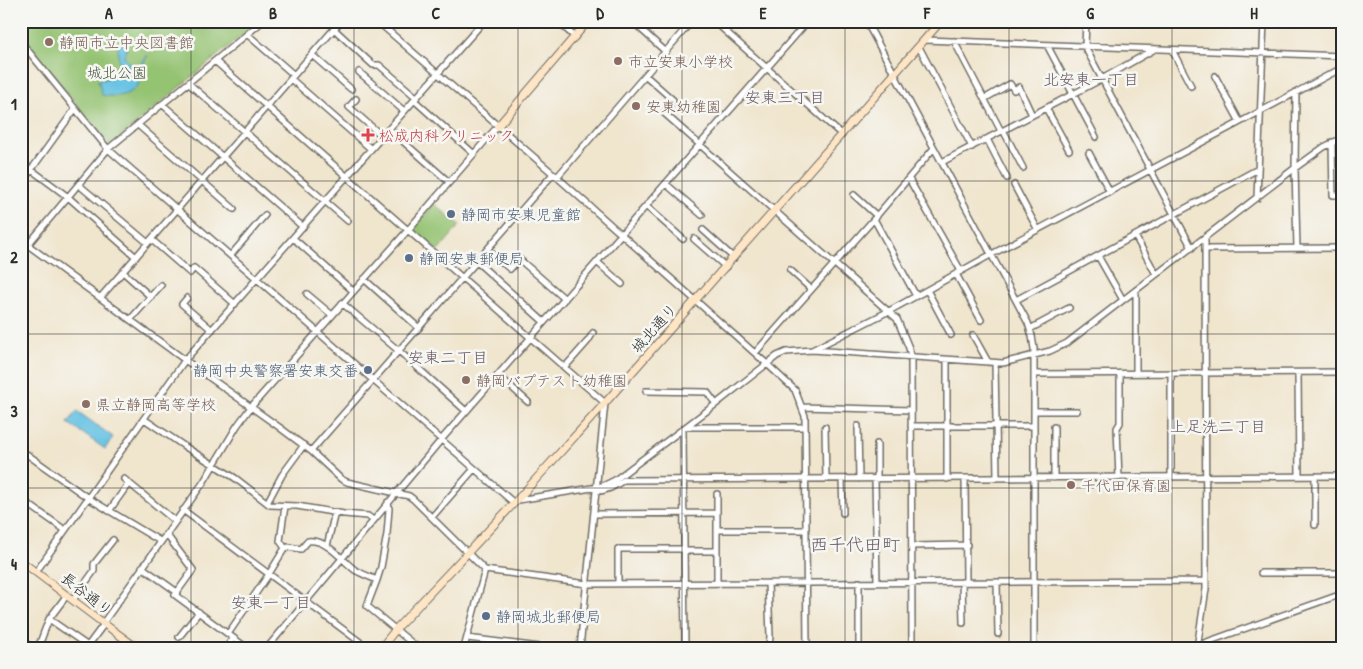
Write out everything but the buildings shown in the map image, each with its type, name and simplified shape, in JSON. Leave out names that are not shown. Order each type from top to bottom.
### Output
[{"type":"street","points":[[21,253],[108,149],[263,21]]},
{"type":"street","points":[[100,298],[341,21]]},
{"type":"street","points":[[377,21],[555,176],[795,390],[805,416],[806,648]]},
{"type":"street","points":[[383,27],[388,21]]},
{"type":"street","points":[[557,21],[575,37]]},
{"type":"street","points":[[49,618],[88,647],[142,566],[214,465],[250,407],[408,230],[588,21]]},
{"type":"street","points":[[632,21],[666,52]]},
{"type":"street","points":[[311,451],[476,262],[646,76],[692,21]]},
{"type":"street","points":[[714,21],[842,135]]},
{"type":"street","points":[[267,648],[466,411],[808,21]]},
{"type":"street","points":[[866,21],[992,254],[1030,329],[1034,344],[1034,648]]},
{"type":"street","name":"城北通り","points":[[381,648],[605,403],[775,212],[941,21]]},
{"type":"street","points":[[1086,21],[1085,46],[1192,248]]},
{"type":"street","points":[[1257,198],[1264,21]]},
{"type":"street","points":[[36,572],[185,360],[482,22]]},
{"type":"street","points":[[334,30],[373,65],[379,65],[474,154]]},
{"type":"street","points":[[247,34],[371,149]]},
{"type":"street","points":[[925,40],[1342,56]]},
{"type":"street","points":[[954,41],[1023,168]]},
{"type":"street","points":[[22,44],[108,149],[316,332],[474,469],[515,502],[597,489],[615,480],[777,356],[786,352],[812,350],[1003,363],[1050,351],[1067,343],[1295,168],[1332,142],[1342,138]]},
{"type":"street","points":[[1047,45],[1096,137]]},
{"type":"street","points":[[919,47],[972,147]]},
{"type":"street","points":[[942,162],[1155,49]]},
{"type":"street","points":[[1172,50],[1191,86]]},
{"type":"street","points":[[312,55],[351,89]]},
{"type":"street","points":[[215,60],[605,403],[580,648]]},
{"type":"street","points":[[812,350],[889,311],[958,272],[1342,68]]},
{"type":"street","points":[[359,72],[404,112]]},
{"type":"street","points":[[646,76],[673,100],[664,113],[897,319],[911,357],[912,648]]},
{"type":"street","points":[[1215,76],[1240,122]]},
{"type":"street","points":[[188,83],[348,221]]},
{"type":"street","points":[[984,99],[1010,84],[1014,90],[1018,87],[1032,115]]},
{"type":"street","points":[[1296,92],[1297,248]]},
{"type":"street","points":[[356,99],[349,107],[382,136]]},
{"type":"street","points":[[162,104],[303,226]]},
{"type":"street","points":[[1046,108],[1070,150]]},
{"type":"street","points":[[21,184],[75,109]]},
{"type":"street","points":[[138,125],[234,209]]},
{"type":"street","points":[[389,129],[450,182]]},
{"type":"street","points":[[987,139],[1007,178]]},
{"type":"street","points":[[1332,142],[1333,195],[1342,195]]},
{"type":"street","points":[[755,353],[909,179],[934,148]]},
{"type":"street","points":[[1089,153],[1110,192]]},
{"type":"street","points":[[21,162],[68,197],[136,257]]},
{"type":"street","points":[[1016,300],[1258,169]]},
{"type":"street","points":[[909,179],[981,320]]},
{"type":"street","points":[[666,184],[702,216]]},
{"type":"street","points":[[79,185],[190,272],[194,268],[235,304]]},
{"type":"street","points":[[1014,185],[1038,230]]},
{"type":"street","points":[[854,195],[875,217],[916,296]]},
{"type":"street","points":[[646,206],[683,239]]},
{"type":"street","points":[[231,256],[265,216]]},
{"type":"street","points":[[703,230],[734,258]]},
{"type":"street","points":[[1135,236],[1156,274]]},
{"type":"street","points":[[293,238],[353,291]]},
{"type":"street","points":[[1197,647],[1206,589],[1204,238]]},
{"type":"street","points":[[694,239],[726,267]]},
{"type":"street","points":[[21,240],[311,451],[341,479],[409,496],[485,570],[587,584],[1206,581]]},
{"type":"street","points":[[1205,249],[1342,248]]},
{"type":"street","points":[[488,250],[510,269],[519,259],[564,299]]},
{"type":"street","points":[[1098,256],[1122,300]]},
{"type":"street","points":[[476,262],[544,322]]},
{"type":"street","points":[[597,262],[622,284]]},
{"type":"street","points":[[790,270],[812,288]]},
{"type":"street","points":[[123,272],[151,296]]},
{"type":"street","points":[[364,279],[419,328]]},
{"type":"street","points":[[130,320],[161,285]]},
{"type":"street","points":[[927,290],[951,335]]},
{"type":"street","points":[[1136,290],[1136,373]]},
{"type":"street","points":[[307,294],[332,315]]},
{"type":"street","points":[[187,298],[182,304],[212,330]]},
{"type":"street","points":[[342,303],[466,411]]},
{"type":"street","points":[[1030,329],[1069,308]]},
{"type":"street","points":[[565,367],[588,342],[593,333]]},
{"type":"street","points":[[973,335],[988,362]]},
{"type":"street","points":[[946,360],[947,479]]},
{"type":"street","points":[[995,362],[997,478]]},
{"type":"street","points":[[1034,374],[1342,372]]},
{"type":"street","points":[[1171,373],[1171,477]]},
{"type":"street","points":[[1298,373],[1299,476]]},
{"type":"street","points":[[1119,478],[1117,428],[1120,423],[1120,374]]},
{"type":"street","points":[[498,375],[528,402]]},
{"type":"street","points":[[646,391],[707,392],[716,404]]},
{"type":"street","points":[[802,407],[911,410]]},
{"type":"street","points":[[1034,410],[1077,411]]},
{"type":"street","points":[[144,419],[235,478],[270,505],[297,506],[368,516],[373,520]]},
{"type":"street","points":[[858,426],[859,479]]},
{"type":"street","points":[[911,426],[1034,426]]},
{"type":"street","points":[[684,428],[805,427]]},
{"type":"street","points":[[825,427],[826,479]]},
{"type":"street","points":[[1054,427],[1054,478]]},
{"type":"street","points":[[684,428],[685,648]]},
{"type":"street","points":[[877,444],[877,582]]},
{"type":"street","points":[[267,503],[282,475],[304,446]]},
{"type":"street","points":[[21,450],[88,498],[160,541]]},
{"type":"street","points":[[432,517],[474,469]]},
{"type":"street","points":[[1315,476],[1315,525]]},
{"type":"street","points":[[597,489],[603,491],[624,480],[1342,476]]},
{"type":"street","points":[[963,623],[967,545],[966,478]]},
{"type":"street","points":[[124,479],[175,522]]},
{"type":"street","points":[[842,479],[843,513]]},
{"type":"street","points":[[109,511],[129,483]]},
{"type":"street","points":[[717,494],[717,583]]},
{"type":"street","points":[[21,499],[65,530]]},
{"type":"street","points":[[388,502],[387,534],[381,567],[367,606],[418,648]]},
{"type":"street","points":[[284,548],[280,541],[285,506]]},
{"type":"street","points":[[183,510],[368,648]]},
{"type":"street","points":[[327,546],[335,512]]},
{"type":"street","points":[[594,514],[717,513]]},
{"type":"street","points":[[717,530],[805,530]]},
{"type":"street","points":[[166,534],[192,570],[175,595],[247,648]]},
{"type":"street","points":[[38,648],[49,618],[94,571],[94,564],[113,540]]},
{"type":"street","points":[[284,548],[301,549],[308,541],[314,541],[327,546],[357,571],[377,580]]},
{"type":"street","points":[[912,546],[967,545]]},
{"type":"street","points":[[228,634],[269,574],[284,548]]},
{"type":"street","points":[[618,584],[618,549],[717,551]]},
{"type":"street","name":"長谷通り","points":[[21,561],[138,648]]},
{"type":"street","points":[[142,566],[177,592]]},
{"type":"street","points":[[464,648],[485,570]]},
{"type":"street","points":[[1261,573],[1342,573]]},
{"type":"street","points":[[859,582],[859,648]]},
{"type":"street","points":[[997,582],[998,634]]},
{"type":"street","points":[[768,583],[769,648]]},
{"type":"street","points":[[1190,648],[1342,594]]},
{"type":"street","points":[[179,637],[198,612]]},
{"type":"street","points":[[21,634],[29,648]]},
{"type":"street","points":[[226,648],[234,638]]},
{"type":"street","points":[[467,638],[548,648]]},
{"type":"green space","name":"城北公園","points":[[21,21],[259,21],[110,145],[21,36]]},
{"type":"green space","points":[[434,204],[460,225],[438,251],[413,230]]},
{"type":"water","points":[[120,43],[124,44],[127,50],[124,56],[130,65],[136,66],[142,63],[146,56],[148,56],[141,69],[140,81],[133,90],[124,95],[102,95],[98,80],[110,77],[118,69],[118,47]]},
{"type":"water","points":[[77,411],[113,437],[105,449],[68,423]]},
{"type":"place","name":"静岡市立中央図書館","points":[[49,42]]},
{"type":"place","name":"市立安東小学校","points":[[618,61]]},
{"type":"place","name":"安東幼稚園","points":[[636,106]]},
{"type":"place","name":"松成内科クリニック","points":[[368,135]]},
{"type":"place","name":"静岡市安東児童館","points":[[451,214]]},
{"type":"place","name":"静岡安東郵便局","points":[[409,258]]},
{"type":"place","name":"静岡中央警察署安東交番","points":[[368,370]]},
{"type":"place","name":"静岡バプテスト幼稚園","points":[[466,380]]},
{"type":"place","name":"県立静岡高等学校","points":[[86,404]]},
{"type":"place","name":"千代田保育園","points":[[1071,485]]},
{"type":"place","name":"静岡城北郵便局","points":[[486,616]]},
{"type":"district","name":"北安東一丁目","points":[[1091,79]]},
{"type":"district","name":"安東三丁目","points":[[785,97]]},
{"type":"district","name":"安東二丁目","points":[[448,357]]},
{"type":"district","name":"上足洗二丁目","points":[[1218,426]]},
{"type":"district","name":"西千代田町","points":[[855,544]]},
{"type":"district","name":"安東一丁目","points":[[271,602]]}]
